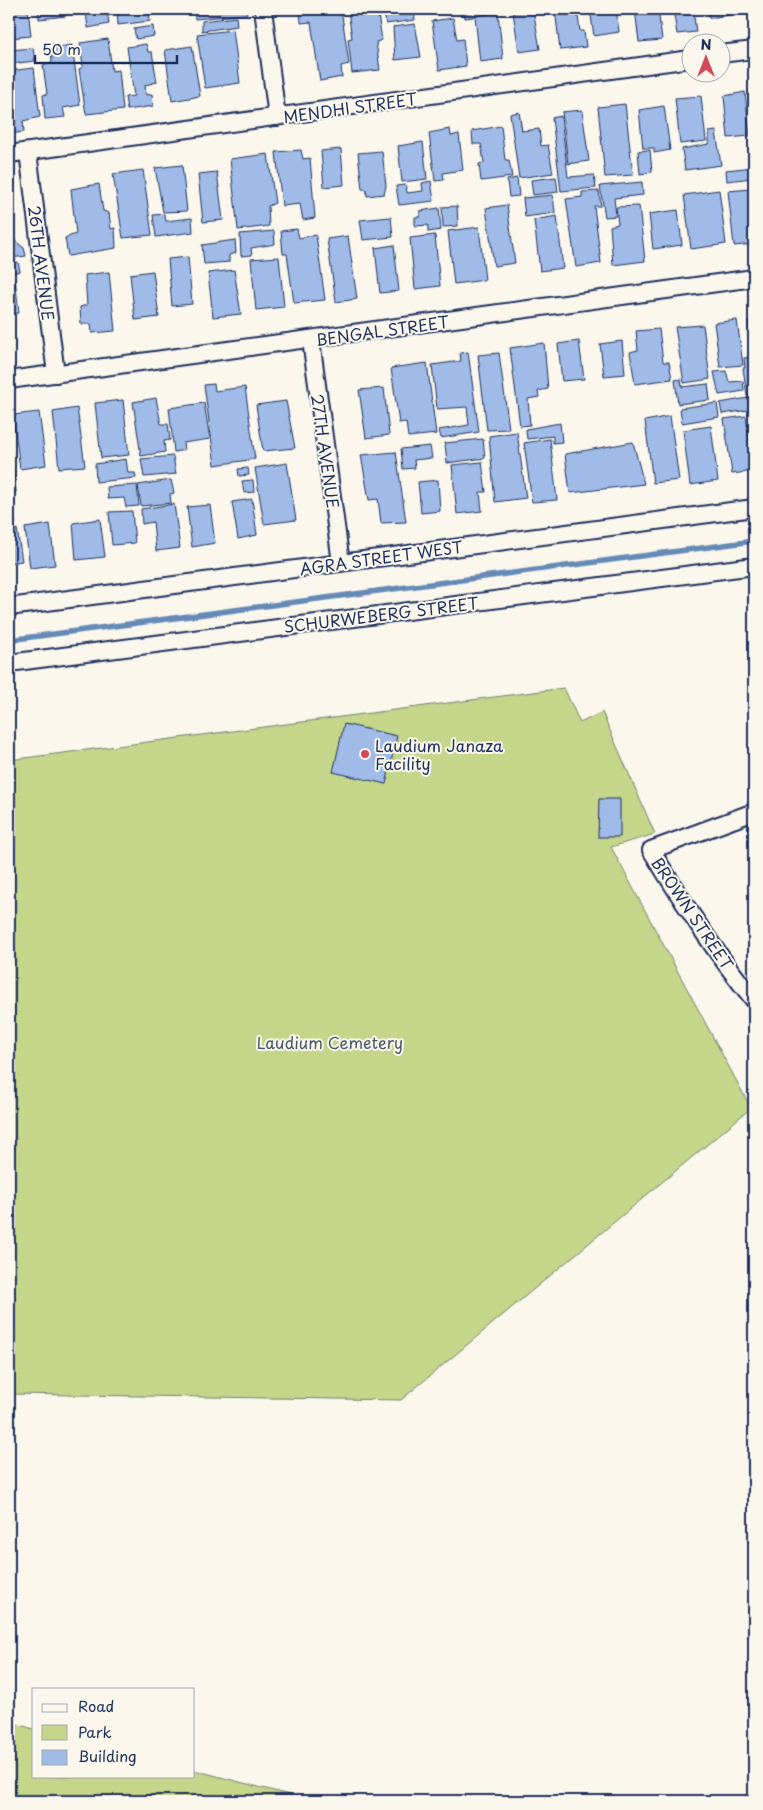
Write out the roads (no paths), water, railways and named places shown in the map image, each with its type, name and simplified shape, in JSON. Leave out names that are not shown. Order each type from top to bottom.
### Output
[{"type":"street","points":[[263,9],[277,117]]},
{"type":"street","points":[[730,53],[754,50]]},
{"type":"street","name":"MENDHI STREET","points":[[9,154],[680,60]]},
{"type":"street","name":"26TH AVENUE","points":[[28,152],[56,374]]},
{"type":"street","name":"BENGAL STREET","points":[[9,380],[754,278]]},
{"type":"street","name":"27TH AVENUE","points":[[311,340],[341,563]]},
{"type":"street","name":"AGRA STREET WEST","points":[[9,607],[754,508]]},
{"type":"street","name":"SCHURWEBERG STREET","points":[[9,663],[754,566]]},
{"type":"street","name":"BROWN STREET","points":[[754,812],[651,850],[692,917],[727,967],[754,1000]]},
{"type":"waterway","points":[[9,640],[754,541]]},
{"type":"place","name":"Laudium Janaza Facility","points":[[365,754]]},
{"type":"park label","name":"Laudium Cemetery","points":[[330,1042]]}]
